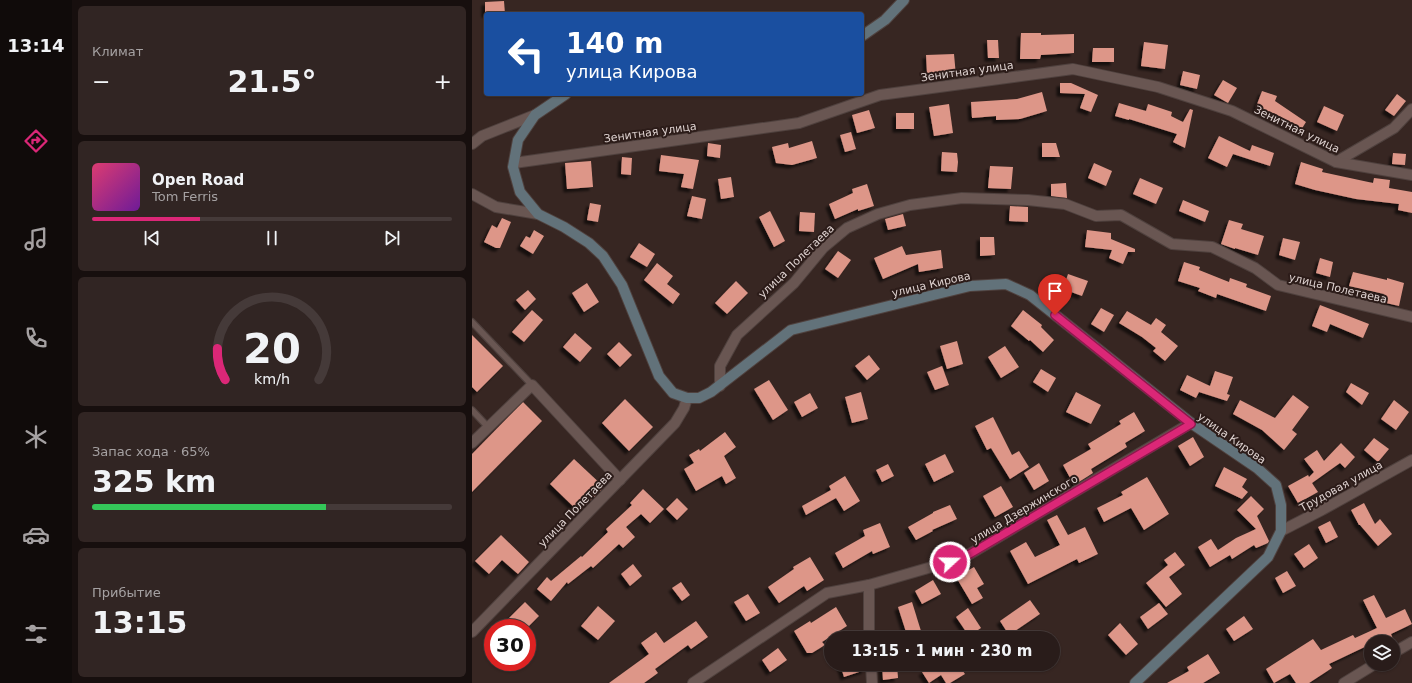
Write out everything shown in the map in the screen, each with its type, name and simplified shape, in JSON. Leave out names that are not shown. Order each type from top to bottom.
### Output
[{"type":"main road","points":[[864,35],[885,20],[904,0]]},
{"type":"main road","points":[[563,96],[535,115],[518,140],[513,167],[520,192],[538,214],[564,227],[589,243],[603,256],[622,285],[659,376],[673,393],[687,398]]},
{"type":"main road","name":"улица Кирова","points":[[687,398],[698,398],[720,386],[791,330],[970,286],[1006,284],[1030,295],[1191,424],[1257,468],[1276,485],[1281,505],[1280,531],[1268,557],[1135,683]]},
{"type":"street","name":"Зенитная улица","points":[[514,163],[799,123],[880,95],[1073,69],[1158,87],[1232,111],[1336,162],[1412,175]]},
{"type":"street","points":[[1336,162],[1394,128],[1412,109]]},
{"type":"street","points":[[472,144],[482,136],[535,115]]},
{"type":"street","points":[[472,194],[496,207],[538,214]]},
{"type":"street","name":"улица Полетаева","points":[[720,386],[720,366],[737,335],[794,283],[823,248],[847,228],[878,214],[910,205],[962,198],[1028,200],[1066,204],[1096,216],[1121,215],[1172,244],[1212,247],[1255,268],[1278,285],[1412,317]]},
{"type":"street","points":[[472,443],[532,385],[620,480]]},
{"type":"street","name":"улица Полетаева","points":[[472,632],[675,423],[684,408],[687,398]]},
{"type":"street","name":"улица Дзержинского","points":[[693,683],[826,593],[869,586],[963,558],[1191,424]]},
{"type":"street","name":"Трудовая улица","points":[[1280,531],[1322,510],[1412,460]]},
{"type":"street","points":[[869,586],[870,631]]},
{"type":"street","points":[[1400,649],[1412,642]]},
{"type":"street","points":[[871,671],[872,683]]},
{"type":"street","points":[[1344,683],[1364,671]]},
{"type":"lane","points":[[472,322],[532,385]]},
{"type":"lane","points":[[472,410],[488,427]]},
{"type":"building","points":[[504,1],[505,12],[485,12],[485,2]]},
{"type":"building","points":[[1021,33],[1041,33],[1041,35],[1074,34],[1074,53],[1041,55],[1040,59],[1020,59]]},
{"type":"building","points":[[987,40],[998,40],[999,58],[988,58]]},
{"type":"building","points":[[1144,42],[1168,45],[1165,69],[1141,66]]},
{"type":"building","points":[[1093,48],[1114,48],[1114,62],[1092,62]]},
{"type":"building","points":[[954,54],[956,76],[941,77],[940,73],[927,73],[926,55]]},
{"type":"building","points":[[1183,71],[1200,75],[1197,89],[1180,85]]},
{"type":"building","points":[[1223,80],[1237,88],[1228,103],[1214,95]]},
{"type":"building","points":[[1060,83],[1071,83],[1098,95],[1091,112],[1080,108],[1085,94],[1060,93]]},
{"type":"building","points":[[1262,91],[1277,96],[1275,101],[1306,122],[1301,130],[1276,114],[1256,107]]},
{"type":"building","points":[[1042,92],[1047,111],[1020,119],[996,120],[996,116],[972,118],[971,102],[1017,99]]},
{"type":"building","points":[[1397,94],[1406,101],[1394,116],[1385,110]]},
{"type":"building","points":[[1119,103],[1146,111],[1148,104],[1172,112],[1171,116],[1183,122],[1190,109],[1193,110],[1185,148],[1173,142],[1177,134],[1115,116]]},
{"type":"building","points":[[949,104],[953,133],[934,136],[929,107]]},
{"type":"building","points":[[1324,106],[1344,115],[1337,131],[1317,122]]},
{"type":"building","points":[[869,110],[875,128],[857,133],[852,115]]},
{"type":"building","points":[[896,113],[914,113],[914,129],[896,129]]},
{"type":"building","points":[[851,132],[856,149],[845,152],[840,135]]},
{"type":"building","points":[[1219,136],[1250,151],[1252,145],[1274,153],[1270,166],[1233,154],[1227,167],[1208,158]]},
{"type":"building","points":[[812,141],[817,158],[792,165],[776,163],[772,147],[788,143],[789,148]]},
{"type":"building","points":[[708,143],[721,145],[720,158],[707,156]]},
{"type":"building","points":[[1042,143],[1056,143],[1060,157],[1042,157]]},
{"type":"building","points":[[942,152],[957,153],[957,172],[941,171]]},
{"type":"building","points":[[1393,153],[1406,154],[1405,165],[1392,164]]},
{"type":"building","points":[[661,155],[699,160],[693,189],[681,187],[684,174],[659,171]]},
{"type":"building","points":[[622,157],[632,158],[631,175],[621,174]]},
{"type":"building","points":[[591,161],[593,187],[567,189],[565,163]]},
{"type":"building","points":[[1301,162],[1323,169],[1322,172],[1373,183],[1374,178],[1390,180],[1389,188],[1412,192],[1412,213],[1398,210],[1399,204],[1356,199],[1295,184]]},
{"type":"building","points":[[1094,163],[1112,171],[1106,186],[1088,178]]},
{"type":"building","points":[[990,166],[1013,167],[1011,189],[988,188]]},
{"type":"building","points":[[731,177],[734,197],[721,199],[718,179]]},
{"type":"building","points":[[1140,178],[1163,188],[1156,204],[1133,194]]},
{"type":"building","points":[[1066,183],[1067,198],[1051,196],[1051,184]]},
{"type":"building","points":[[867,184],[874,206],[858,211],[858,209],[835,219],[829,204],[853,193],[852,189]]},
{"type":"building","points":[[692,196],[706,199],[702,219],[687,216]]},
{"type":"building","points":[[1183,200],[1209,211],[1205,222],[1179,211]]},
{"type":"building","points":[[590,203],[601,205],[598,222],[587,220]]},
{"type":"building","points":[[1010,206],[1028,207],[1028,222],[1009,221]]},
{"type":"building","points":[[770,211],[785,241],[774,247],[759,217]]},
{"type":"building","points":[[800,212],[815,213],[814,232],[799,231]]},
{"type":"building","points":[[903,214],[906,226],[888,230],[885,219]]},
{"type":"building","points":[[502,218],[511,222],[500,248],[496,248],[484,242],[492,225],[497,228]]},
{"type":"building","points":[[1229,220],[1243,224],[1241,229],[1264,236],[1258,255],[1221,244]]},
{"type":"building","points":[[534,230],[544,236],[533,254],[520,246],[526,236],[530,238]]},
{"type":"building","points":[[1087,230],[1111,233],[1111,239],[1135,249],[1135,252],[1128,252],[1123,264],[1109,258],[1112,250],[1085,247]]},
{"type":"building","points":[[980,237],[994,237],[995,255],[980,256]]},
{"type":"building","points":[[1283,238],[1300,242],[1295,260],[1279,255]]},
{"type":"building","points":[[639,243],[655,254],[647,267],[630,257]]},
{"type":"building","points":[[902,246],[906,255],[941,250],[943,268],[919,272],[918,264],[883,279],[874,258]]},
{"type":"building","points":[[838,251],[851,260],[838,278],[825,269]]},
{"type":"building","points":[[1320,258],[1333,262],[1330,277],[1316,273]]},
{"type":"building","points":[[1184,262],[1200,267],[1199,270],[1229,282],[1230,278],[1247,284],[1246,287],[1271,296],[1266,311],[1217,294],[1216,298],[1198,291],[1200,288],[1178,281]]},
{"type":"building","points":[[657,263],[673,276],[667,284],[680,294],[673,304],[644,280]]},
{"type":"building","points":[[1353,272],[1387,280],[1387,278],[1404,283],[1399,306],[1382,302],[1384,294],[1349,286]]},
{"type":"building","points":[[1068,274],[1088,281],[1082,296],[1063,289]]},
{"type":"building","points":[[736,281],[748,293],[727,314],[715,303]]},
{"type":"building","points":[[587,283],[599,302],[584,312],[572,293]]},
{"type":"building","points":[[528,290],[536,299],[525,310],[516,300]]},
{"type":"building","points":[[1320,305],[1369,324],[1363,338],[1330,324],[1327,332],[1312,326]]},
{"type":"building","points":[[1101,308],[1114,315],[1104,332],[1091,324]]},
{"type":"building","points":[[532,310],[543,320],[524,342],[512,332]]},
{"type":"building","points":[[1023,310],[1042,325],[1041,327],[1054,340],[1043,352],[1011,326]]},
{"type":"building","points":[[1127,311],[1151,325],[1156,318],[1166,325],[1161,332],[1178,346],[1165,361],[1153,351],[1156,348],[1142,337],[1119,323]]},
{"type":"building","points":[[575,333],[592,348],[580,362],[563,347]]},
{"type":"building","points":[[472,335],[503,366],[477,392],[472,387]]},
{"type":"building","points":[[957,341],[963,364],[947,369],[940,346]]},
{"type":"building","points":[[619,342],[632,355],[620,367],[607,354]]},
{"type":"building","points":[[1005,346],[1019,367],[1001,378],[988,357]]},
{"type":"building","points":[[869,355],[880,369],[867,380],[855,366]]},
{"type":"building","points":[[942,366],[949,385],[935,390],[927,372]]},
{"type":"building","points":[[1041,369],[1056,378],[1048,392],[1033,382]]},
{"type":"building","points":[[1215,371],[1233,377],[1227,394],[1230,395],[1227,401],[1199,392],[1196,398],[1180,390],[1187,375],[1210,386]]},
{"type":"building","points":[[769,380],[788,410],[773,420],[754,389]]},
{"type":"building","points":[[1351,383],[1369,393],[1362,405],[1346,392]]},
{"type":"building","points":[[861,392],[868,419],[852,423],[845,397]]},
{"type":"building","points":[[1076,392],[1101,405],[1091,424],[1066,412]]},
{"type":"building","points":[[810,393],[818,408],[802,417],[794,402]]},
{"type":"building","points":[[1293,395],[1309,407],[1292,430],[1297,434],[1284,450],[1262,430],[1233,414],[1240,400],[1275,418]]},
{"type":"building","points":[[625,399],[653,427],[629,451],[602,423]]},
{"type":"building","points":[[1394,400],[1409,412],[1396,430],[1381,419]]},
{"type":"building","points":[[523,402],[542,421],[472,492],[472,454]]},
{"type":"building","points":[[1134,412],[1145,431],[1125,443],[1127,447],[1091,469],[1093,473],[1074,485],[1063,465],[1091,449],[1088,444],[1121,424],[1119,421]]},
{"type":"building","points":[[993,417],[1012,455],[1019,451],[1029,467],[1010,479],[991,448],[987,450],[975,426]]},
{"type":"building","points":[[725,432],[736,447],[724,456],[736,478],[726,484],[722,476],[696,491],[684,469],[694,463],[689,455],[699,449],[700,451]]},
{"type":"building","points":[[1193,437],[1204,457],[1190,466],[1178,446]]},
{"type":"building","points":[[1374,438],[1389,449],[1378,462],[1364,450]]},
{"type":"building","points":[[1341,443],[1355,457],[1345,468],[1340,463],[1312,483],[1318,492],[1298,503],[1288,486],[1308,475],[1309,477],[1314,472],[1304,459],[1317,450],[1324,461]]},
{"type":"building","points":[[945,454],[954,472],[934,482],[925,464]]},
{"type":"building","points":[[574,459],[604,487],[579,512],[550,484]]},
{"type":"building","points":[[1039,463],[1049,481],[1034,490],[1024,473]]},
{"type":"building","points":[[888,464],[894,476],[882,482],[876,470]]},
{"type":"building","points":[[1224,467],[1247,479],[1242,487],[1248,492],[1242,499],[1215,486]]},
{"type":"building","points":[[845,476],[860,501],[844,511],[836,498],[806,515],[802,506],[831,490],[829,486]]},
{"type":"building","points":[[1147,477],[1169,514],[1144,530],[1131,508],[1104,522],[1097,508],[1123,495],[1121,492]]},
{"type":"building","points":[[1001,486],[1013,507],[995,517],[983,496]]},
{"type":"building","points":[[643,489],[664,509],[650,523],[641,514],[626,527],[635,537],[623,548],[619,544],[593,568],[591,566],[568,584],[567,582],[551,601],[537,589],[547,577],[551,581],[581,556],[582,557],[608,532],[606,529],[632,505],[630,503]]},
{"type":"building","points":[[1251,496],[1264,509],[1257,516],[1269,541],[1268,543],[1256,548],[1254,545],[1232,559],[1230,555],[1210,567],[1198,547],[1211,539],[1218,550],[1236,538],[1256,529],[1237,510]]},
{"type":"building","points":[[677,498],[688,509],[677,520],[666,509]]},
{"type":"building","points":[[1364,503],[1375,524],[1380,519],[1392,534],[1378,546],[1359,525],[1351,510]]},
{"type":"building","points":[[950,505],[957,519],[932,530],[933,531],[916,540],[908,527],[933,512]]},
{"type":"building","points":[[1057,515],[1068,535],[1085,527],[1098,554],[1079,563],[1077,559],[1028,584],[1010,551],[1026,542],[1035,557],[1060,545],[1047,520]]},
{"type":"building","points":[[1330,521],[1338,537],[1326,543],[1318,527]]},
{"type":"building","points":[[880,523],[890,547],[873,554],[872,551],[843,568],[835,553],[865,536],[863,530]]},
{"type":"building","points":[[501,535],[529,562],[518,574],[502,560],[489,574],[475,561]]},
{"type":"building","points":[[1309,544],[1318,558],[1304,568],[1294,554]]},
{"type":"building","points":[[1175,552],[1185,565],[1169,577],[1182,594],[1166,607],[1146,583],[1168,565],[1164,560]]},
{"type":"building","points":[[810,557],[824,580],[807,591],[804,586],[779,603],[768,587],[794,569],[793,567]]},
{"type":"building","points":[[633,564],[642,576],[630,586],[621,574]]},
{"type":"building","points":[[974,567],[984,584],[977,588],[983,598],[972,604],[956,577]]},
{"type":"building","points":[[1287,571],[1296,586],[1283,593],[1275,578]]},
{"type":"building","points":[[933,580],[941,594],[922,604],[915,591]]},
{"type":"building","points":[[681,582],[690,595],[682,601],[672,588]]},
{"type":"building","points":[[748,594],[760,613],[746,621],[734,602]]},
{"type":"building","points":[[1374,595],[1386,618],[1405,609],[1412,624],[1391,635],[1364,635],[1364,647],[1329,664],[1332,668],[1309,683],[1296,683],[1290,674],[1274,683],[1266,669],[1313,639],[1321,650],[1353,635],[1355,638],[1377,628],[1363,600]]},
{"type":"building","points":[[1030,600],[1040,614],[1015,631],[1006,631],[1000,621]]},
{"type":"building","points":[[525,602],[539,616],[536,619],[508,619]]},
{"type":"building","points":[[912,602],[921,631],[906,631],[898,607]]},
{"type":"building","points":[[1159,603],[1168,614],[1148,629],[1140,617]]},
{"type":"building","points":[[598,606],[615,621],[598,640],[581,626]]},
{"type":"building","points":[[836,607],[847,626],[839,631],[824,631],[824,641],[822,642],[824,646],[812,653],[807,653],[794,631],[810,621],[811,623]]},
{"type":"building","points":[[968,608],[981,628],[976,631],[966,631],[956,617]]},
{"type":"building","points":[[1244,616],[1253,629],[1234,641],[1226,629]]},
{"type":"building","points":[[696,621],[708,637],[691,649],[688,645],[655,669],[658,673],[644,683],[609,683],[649,654],[641,643],[656,632],[664,643]]},
{"type":"building","points":[[1120,623],[1138,644],[1126,655],[1108,635]]},
{"type":"building","points":[[778,648],[787,660],[770,672],[762,660]]},
{"type":"building","points":[[1208,654],[1220,673],[1203,683],[1167,683],[1189,671],[1187,667]]},
{"type":"building","points":[[842,671],[862,671],[844,677]]},
{"type":"building","points":[[882,671],[898,671],[898,678],[883,680]]},
{"type":"building","points":[[963,671],[965,674],[950,683],[946,683],[941,675],[929,683],[922,672]]},
{"type":"route","points":[[950,562],[963,558],[1191,424],[1055,315]]}]
